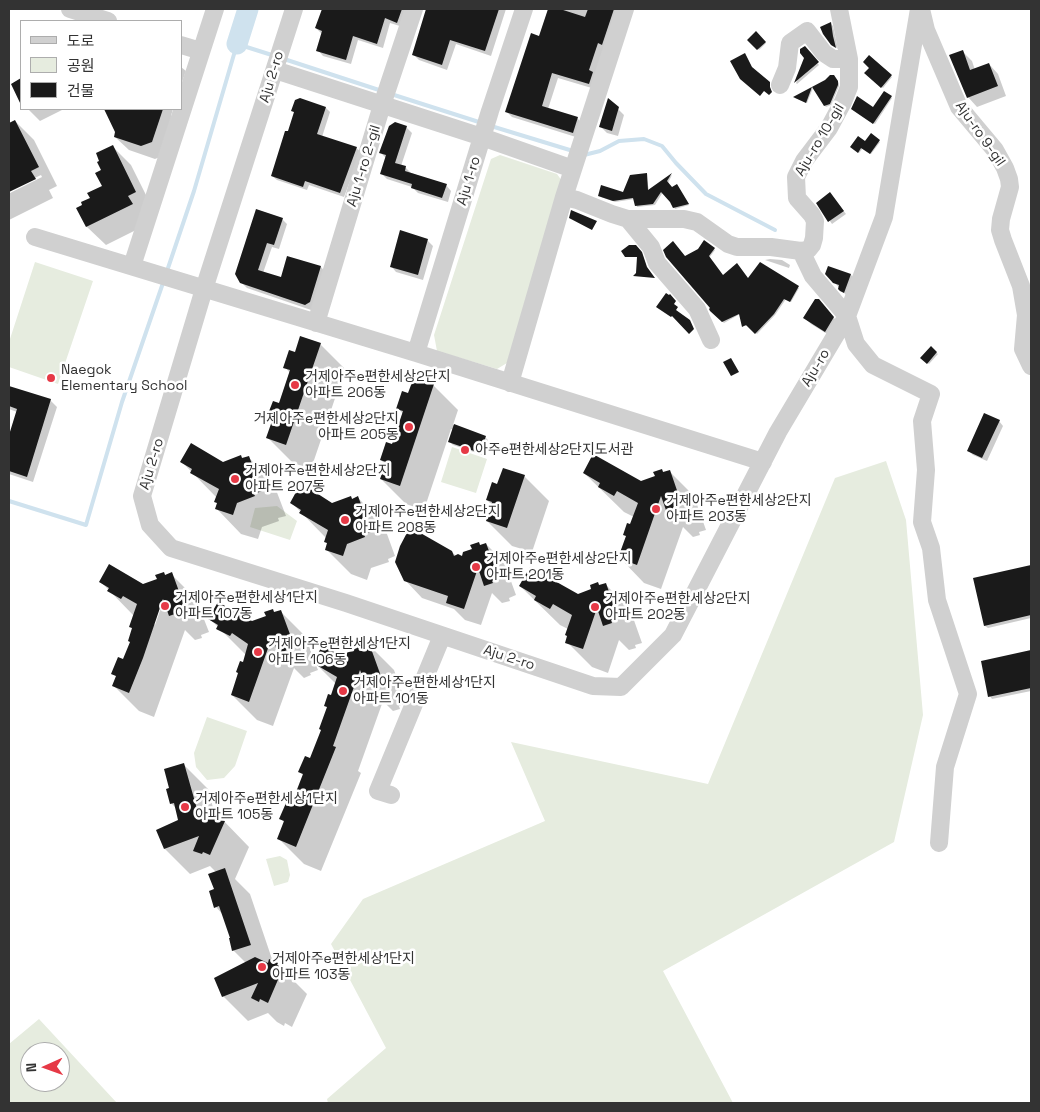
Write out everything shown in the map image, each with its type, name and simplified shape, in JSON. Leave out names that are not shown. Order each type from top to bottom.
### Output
[{"type":"street","points":[[70,9],[105,20]]},
{"type":"street","points":[[132,266],[215,9]]},
{"type":"street","name":"Aju 2-ro","points":[[294,9],[204,289],[142,496],[150,525],[171,548],[593,686],[621,687]]},
{"type":"street","name":"Aju 1-ro 2-gil","points":[[316,323],[382,105],[414,9]]},
{"type":"street","name":"Aju 1-ro","points":[[416,353],[490,111],[524,9]]},
{"type":"street","points":[[510,383],[564,197],[624,9]]},
{"type":"street","name":"Aju-ro 10-gil","points":[[801,251],[808,250],[812,245],[815,222],[812,215],[797,198],[796,177],[804,162],[829,128],[849,87],[849,59],[839,9]]},
{"type":"street","name":"Aju-ro","points":[[621,687],[673,635],[778,432],[847,316],[884,217],[920,9]]},
{"type":"street","name":"Aju-ro 9-gil","points":[[920,9],[926,30],[959,106],[995,150],[1009,179],[1010,187],[1001,219],[1000,230],[1022,286],[1026,315],[1027,350]]},
{"type":"street","points":[[780,85],[787,68],[790,43],[807,31],[824,52],[833,59],[849,59]]},
{"type":"street","points":[[182,45],[201,51]]},
{"type":"street","points":[[275,70],[482,137],[573,169]]},
{"type":"street","points":[[564,197],[628,219],[684,219],[697,222],[728,244],[737,247],[771,247],[801,251],[813,276],[847,316],[856,344],[873,365],[931,394],[922,421],[926,470],[922,522],[932,548],[937,600],[968,694],[945,767],[939,843]]},
{"type":"street","points":[[628,219],[651,247],[657,264],[697,310],[711,340]]},
{"type":"street","points":[[35,237],[416,353],[763,462]]},
{"type":"street","points":[[1027,350],[1031,366]]},
{"type":"street","points":[[391,795],[378,791],[442,636]]},
{"type":"green space","points":[[500,155],[557,174],[562,181],[507,363],[497,369],[437,351],[434,335],[491,159]]},
{"type":"green space","points":[[35,262],[93,281],[58,384],[9,367],[9,342]]},
{"type":"green space","points":[[452,447],[487,459],[476,493],[441,482]]},
{"type":"green space","points":[[886,461],[906,520],[923,715],[894,842],[663,971],[733,1103],[328,1103],[327,1099],[386,1048],[331,944],[363,899],[545,821],[511,742],[708,784],[835,478]]},
{"type":"green space","points":[[277,506],[297,521],[290,540],[250,527],[255,508]]},
{"type":"green space","points":[[207,717],[247,731],[235,766],[224,778],[207,780],[196,767],[194,753]]},
{"type":"green space","points":[[280,856],[287,860],[290,875],[288,882],[274,886],[266,859]]},
{"type":"green space","points":[[39,1019],[60,1042],[20,1042],[20,1092],[70,1092],[70,1052],[117,1103],[9,1103],[9,1044]]},
{"type":"building","points":[[322,9],[402,9],[397,23],[385,18],[377,44],[353,36],[346,60],[316,51],[322,31],[315,28]]},
{"type":"building","points":[[426,9],[499,9],[485,51],[450,40],[442,65],[412,55]]},
{"type":"building","points":[[548,9],[560,9],[585,17],[588,9],[614,9],[602,45],[598,43],[589,70],[593,72],[589,84],[552,73],[542,106],[578,117],[573,133],[505,112],[531,33],[539,36]]},
{"type":"building","points":[[831,22],[836,48],[831,45],[820,27]]},
{"type":"building","points":[[756,31],[766,42],[757,50],[747,40]]},
{"type":"building","points":[[805,46],[819,62],[794,83],[804,58],[800,53],[800,49]]},
{"type":"building","points":[[963,50],[970,70],[989,63],[998,86],[967,98],[949,55]]},
{"type":"building","points":[[745,53],[752,67],[770,82],[772,92],[769,95],[764,91],[760,96],[740,79],[730,61]]},
{"type":"building","points":[[869,55],[892,75],[881,88],[864,73],[869,68],[863,62]]},
{"type":"building","points":[[830,75],[834,75],[838,85],[830,104],[824,106],[812,87],[806,103],[793,97],[825,80]]},
{"type":"building","points":[[20,79],[20,103],[11,84]]},
{"type":"building","points":[[884,91],[892,96],[873,124],[851,109],[857,96],[873,107]]},
{"type":"building","points":[[300,98],[326,107],[317,134],[357,147],[340,193],[305,181],[303,187],[271,176],[285,131],[288,131],[294,112],[291,111],[295,100]]},
{"type":"building","points":[[608,98],[619,107],[612,131],[599,127]]},
{"type":"building","points":[[104,110],[163,110],[152,142],[141,146],[114,137],[115,132]]},
{"type":"building","points":[[15,120],[39,167],[31,171],[36,179],[9,192],[9,123]]},
{"type":"building","points":[[395,122],[407,126],[395,163],[406,166],[405,171],[447,184],[442,198],[411,188],[412,184],[380,174],[386,155],[379,153],[389,126]]},
{"type":"building","points":[[871,133],[880,140],[870,154],[861,148],[858,153],[850,147],[858,136],[865,141]]},
{"type":"building","points":[[113,145],[136,192],[128,196],[133,204],[86,227],[76,208],[82,205],[81,202],[90,198],[87,193],[102,186],[95,173],[101,170],[97,162],[99,161],[96,153]]},
{"type":"building","points":[[647,173],[648,190],[672,173],[667,181],[672,187],[677,184],[689,204],[673,208],[661,192],[653,204],[635,206],[633,198],[613,201],[598,196],[601,185],[623,192],[630,175]]},
{"type":"building","points":[[830,192],[844,211],[828,222],[816,203]]},
{"type":"building","points":[[256,209],[283,218],[274,245],[267,243],[258,270],[281,277],[287,256],[321,266],[310,302],[305,305],[240,283],[235,274]]},
{"type":"building","points":[[571,210],[597,221],[592,230],[569,218]]},
{"type":"building","points":[[400,230],[428,239],[418,275],[390,267]]},
{"type":"building","points":[[704,240],[715,248],[709,256],[723,275],[737,263],[748,278],[760,262],[799,286],[790,302],[784,299],[774,314],[755,334],[746,325],[742,327],[739,314],[722,322],[710,311],[710,308],[666,257],[663,250],[673,241],[685,256],[698,249]]},
{"type":"building","points":[[629,245],[636,245],[642,252],[647,267],[655,278],[633,276],[636,273],[637,257],[625,257],[621,251]]},
{"type":"building","points":[[828,266],[851,274],[844,293],[838,289],[839,285],[833,283],[825,274]]},
{"type":"building","points":[[666,293],[670,294],[676,301],[674,304],[678,307],[676,310],[690,320],[694,329],[689,334],[672,316],[656,307]]},
{"type":"building","points":[[815,299],[819,299],[834,317],[825,332],[803,318]]},
{"type":"building","name":"거제아주e편한세상2단지 아파트 206동","points":[[300,336],[321,343],[286,445],[266,438],[272,421],[266,419],[273,401],[279,403],[290,370],[283,368],[289,350],[295,352]]},
{"type":"building","points":[[931,346],[937,352],[927,364],[920,358]]},
{"type":"building","points":[[731,358],[739,372],[731,376],[723,362]]},
{"type":"building","name":"거제아주e편한세상2단지 아파트 205동","points":[[414,377],[434,384],[400,486],[380,479],[386,462],[380,460],[386,442],[392,444],[403,411],[396,409],[402,391],[408,393]]},
{"type":"building","points":[[9,386],[51,399],[27,477],[9,471],[9,435],[17,409],[9,406]]},
{"type":"building","points":[[984,413],[1000,420],[982,458],[967,451]]},
{"type":"building","points":[[454,424],[486,436],[480,453],[448,442]]},
{"type":"building","name":"거제아주e편한세상2단지 아파트 207동","points":[[191,443],[223,462],[241,455],[242,458],[249,456],[262,491],[237,503],[233,515],[215,509],[217,503],[214,502],[219,489],[190,473],[192,469],[180,462]]},
{"type":"building","name":"거제아주e편한세상2단지 아파트 203동","points":[[593,454],[641,481],[655,476],[653,472],[662,469],[663,472],[670,470],[682,505],[675,507],[676,510],[667,513],[661,496],[637,565],[618,558],[626,536],[623,535],[627,523],[630,524],[638,503],[617,491],[614,496],[598,487],[600,483],[583,473]]},
{"type":"building","points":[[503,468],[525,475],[507,528],[486,521],[492,502],[486,500],[492,482],[497,484]]},
{"type":"building","name":"거제아주e편한세상2단지 아파트 208동","points":[[301,483],[332,503],[351,496],[352,499],[358,496],[371,532],[364,534],[365,537],[347,544],[343,556],[325,550],[327,543],[324,542],[328,530],[299,513],[301,510],[290,503]]},
{"type":"building","name":"거제아주e편한세상2단지 아파트 201동","points":[[410,527],[452,551],[454,556],[458,554],[462,556],[463,552],[472,549],[470,545],[479,542],[480,545],[486,543],[499,578],[492,581],[493,583],[484,586],[478,568],[464,609],[446,603],[448,596],[404,581],[395,562],[400,546]]},
{"type":"building","name":"거제아주e편한세상1단지 아파트 107동","points":[[109,564],[143,584],[157,579],[155,575],[164,572],[165,575],[172,572],[185,608],[177,610],[178,613],[169,616],[163,599],[129,693],[112,686],[116,676],[111,674],[118,657],[123,659],[130,642],[128,641],[132,628],[129,627],[137,604],[123,596],[121,599],[107,591],[109,588],[99,582]]},
{"type":"building","points":[[1031,565],[1031,615],[984,626],[973,578]]},
{"type":"building","name":"거제아주e편한세상2단지 아파트 202동","points":[[530,567],[578,594],[591,589],[590,585],[598,582],[599,585],[606,583],[618,618],[611,620],[612,623],[603,626],[597,608],[583,649],[565,643],[567,636],[565,635],[572,615],[553,604],[550,609],[534,600],[536,596],[519,586]]},
{"type":"building","name":"거제아주e편한세상1단지 아파트 106동","points":[[218,602],[252,621],[266,616],[264,612],[273,609],[274,612],[281,610],[294,645],[278,654],[272,637],[249,702],[231,695],[238,673],[236,672],[240,661],[243,662],[248,644],[232,633],[230,636],[216,629],[218,625],[208,619]]},
{"type":"building","points":[[362,643],[363,646],[369,643],[382,679],[375,681],[376,684],[367,687],[360,670],[333,746],[336,747],[296,847],[277,839],[284,821],[279,819],[286,803],[291,805],[303,774],[298,772],[305,756],[310,758],[321,730],[319,729],[327,707],[324,706],[328,694],[331,695],[337,677],[313,663],[323,644],[341,655],[354,650],[353,646]]},
{"type":"building","points":[[1031,650],[1031,688],[988,697],[981,661]]},
{"type":"building","name":"거제아주e편한세상1단지 아파트 105동","points":[[184,763],[197,809],[210,815],[211,811],[220,815],[219,818],[225,821],[210,855],[193,851],[199,836],[164,849],[156,830],[178,820],[174,803],[170,804],[166,789],[169,788],[164,769]]},
{"type":"building","points":[[225,868],[251,945],[232,951],[230,938],[219,906],[214,908],[209,891],[214,889],[208,874]]},
{"type":"building","name":"거제아주e편한세상1단지 아파트 103동","points":[[255,957],[268,963],[269,959],[278,963],[277,965],[283,968],[268,1003],[260,999],[259,1002],[251,998],[258,983],[222,997],[214,978]]},
{"type":"waterway","points":[[237,44],[248,9]]},
{"type":"waterway","points":[[167,271],[194,191],[237,44],[275,56]]},
{"type":"waterway","points":[[284,59],[382,91]]},
{"type":"waterway","points":[[391,94],[482,123]]},
{"type":"waterway","points":[[491,126],[573,151]]},
{"type":"waterway","points":[[584,155],[600,151],[619,141],[644,139],[662,146],[706,194],[775,230]]},
{"type":"waterway","points":[[9,501],[86,525],[122,402],[164,280]]},
{"type":"place","name":"Naegok Elementary School","points":[[51,378]]},
{"type":"place","name":"거제아주e편한세상2단지 아파트 206동","points":[[295,385]]},
{"type":"place","name":"거제아주e편한세상2단지 아파트 205동","points":[[409,427]]},
{"type":"place","name":"아주e편한세상2단지도서관","points":[[465,450]]},
{"type":"place","name":"거제아주e편한세상2단지 아파트 207동","points":[[235,479]]},
{"type":"place","name":"거제아주e편한세상2단지 아파트 203동","points":[[656,509]]},
{"type":"place","name":"거제아주e편한세상2단지 아파트 208동","points":[[345,520]]},
{"type":"place","name":"거제아주e편한세상2단지 아파트 201동","points":[[476,567]]},
{"type":"place","name":"거제아주e편한세상1단지 아파트 107동","points":[[165,606]]},
{"type":"place","name":"거제아주e편한세상2단지 아파트 202동","points":[[595,607]]},
{"type":"place","name":"거제아주e편한세상1단지 아파트 106동","points":[[258,652]]},
{"type":"place","name":"거제아주e편한세상1단지 아파트 101동","points":[[343,691]]},
{"type":"place","name":"거제아주e편한세상1단지 아파트 105동","points":[[185,807]]},
{"type":"place","name":"거제아주e편한세상1단지 아파트 103동","points":[[262,967]]}]
